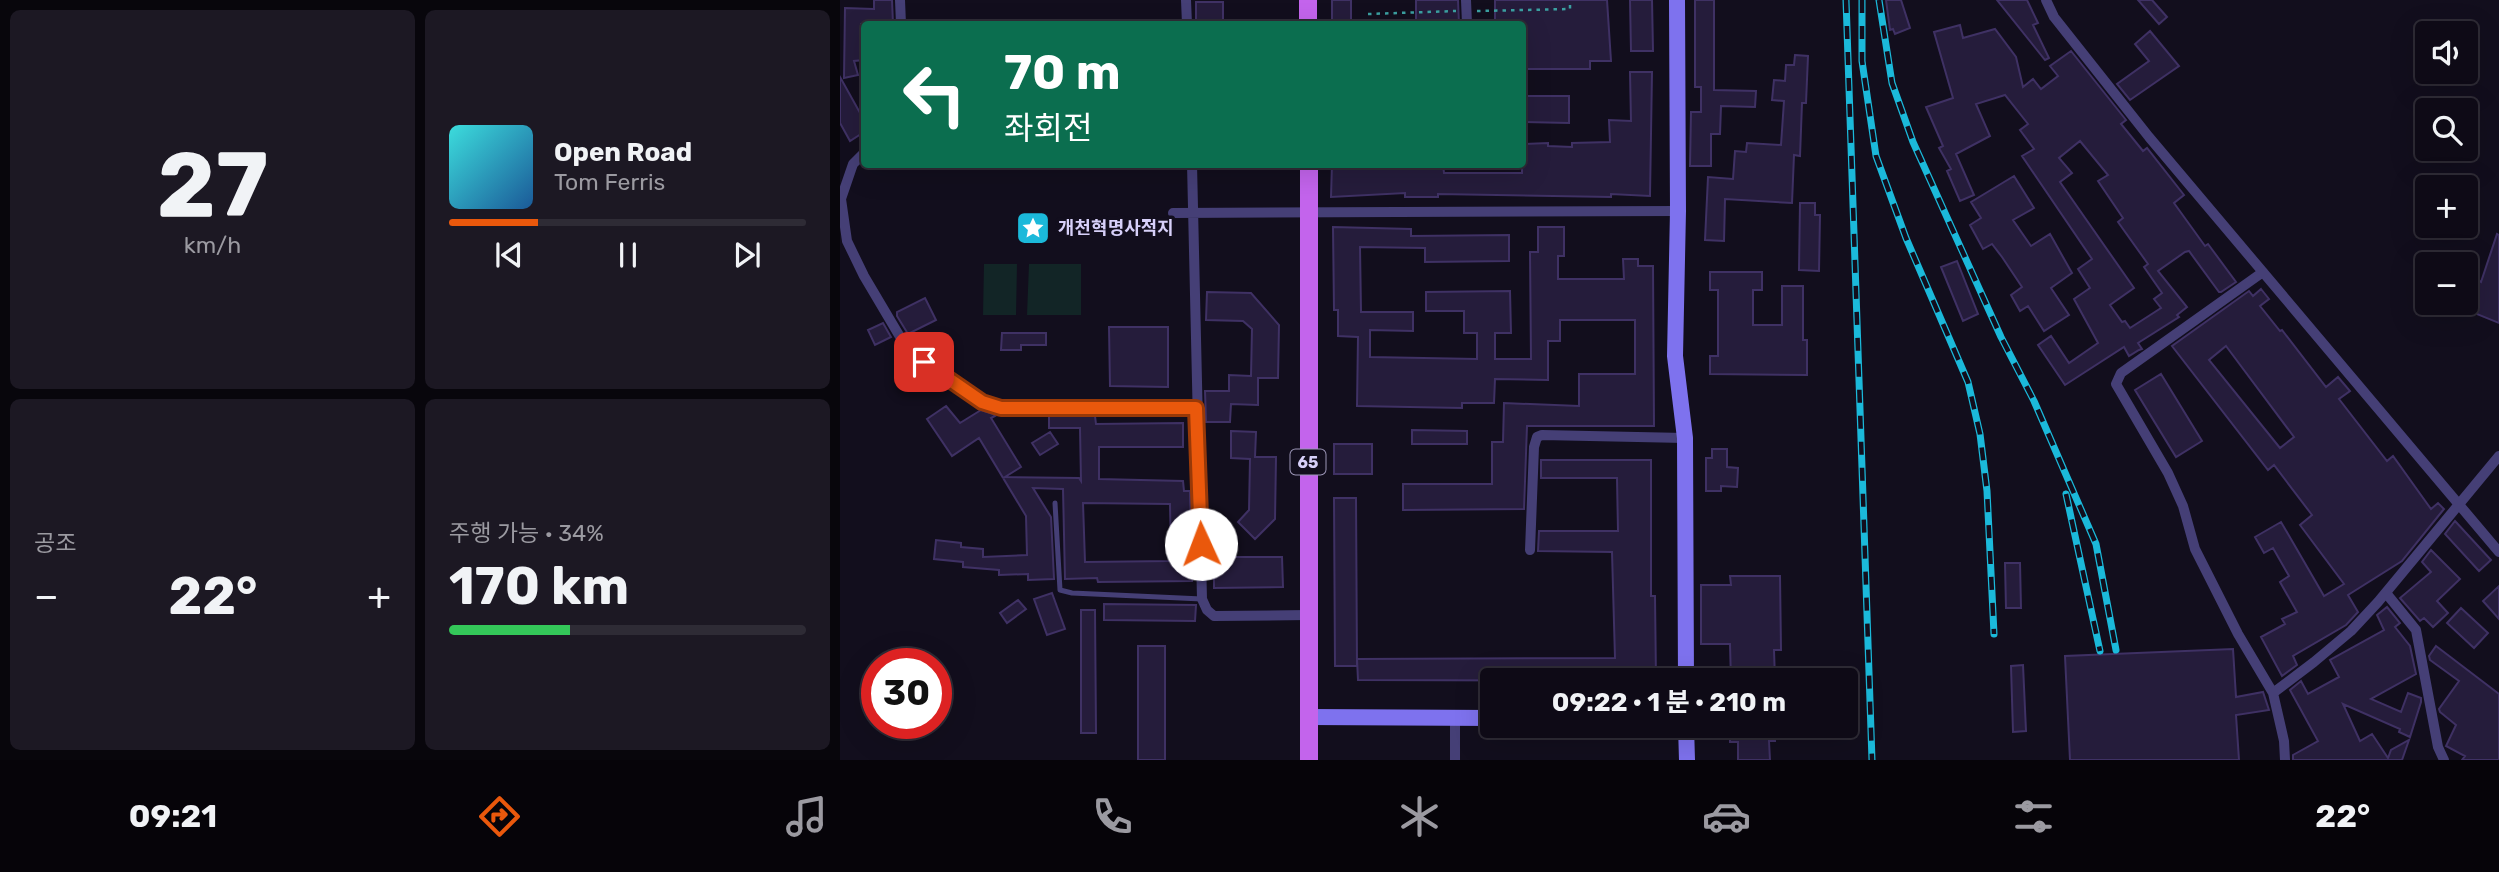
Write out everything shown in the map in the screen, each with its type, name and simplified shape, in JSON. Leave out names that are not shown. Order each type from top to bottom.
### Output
[{"type":"main road","points":[[1308,0],[1308,21]]},
{"type":"main road","points":[[1677,0],[1678,211],[1675,356],[1685,438],[1686,668]]},
{"type":"main road","name":"65","points":[[1309,168],[1309,760]]},
{"type":"main road","points":[[1309,716],[1480,718]]},
{"type":"main road","points":[[1686,738],[1687,760]]},
{"type":"street","points":[[900,0],[901,21]]},
{"type":"street","points":[[1186,0],[1187,21]]},
{"type":"street","points":[[1466,0],[1467,21]]},
{"type":"street","points":[[2046,0],[2054,17],[2149,137],[2499,552]]},
{"type":"street","points":[[861,156],[853,164],[841,199],[847,241],[864,276],[909,352],[982,402],[1001,408],[1196,408]]},
{"type":"street","points":[[1192,168],[1202,598],[1207,610],[1214,616],[1308,615]]},
{"type":"street","points":[[1173,213],[1678,211]]},
{"type":"street","points":[[2263,272],[2121,373],[2116,384],[2168,473],[2183,506],[2194,549],[2238,635],[2273,693],[2284,741],[2285,760]]},
{"type":"street","points":[[1530,550],[1534,447],[1537,437],[1685,438]]},
{"type":"street","points":[[2273,693],[2350,631],[2386,593],[2499,456]]},
{"type":"street","points":[[2386,593],[2416,630],[2438,747],[2444,760]]},
{"type":"street","points":[[1455,717],[1455,760]]},
{"type":"lane","points":[[1055,503],[1060,590],[1072,593],[1202,598]]},
{"type":"green space","points":[[984,264],[1017,264],[1016,315],[983,315]]},
{"type":"green space","points":[[1029,264],[1081,264],[1081,315],[1027,315]]},
{"type":"building","points":[[874,0],[892,0],[893,21],[861,21],[861,60],[854,61],[858,75],[844,78],[845,8],[874,9]]},
{"type":"building","points":[[1332,0],[1351,0],[1351,21],[1332,21]]},
{"type":"building","points":[[1416,0],[1458,0],[1459,21],[1416,21]]},
{"type":"building","points":[[1495,0],[1607,0],[1611,61],[1590,61],[1590,69],[1526,69],[1526,21],[1495,21]]},
{"type":"building","points":[[1630,0],[1652,0],[1653,51],[1631,51]]},
{"type":"building","points":[[1695,0],[1714,0],[1714,90],[1756,91],[1755,107],[1721,106],[1720,134],[1711,134],[1711,166],[1690,166],[1691,112],[1701,112],[1701,87],[1695,87]]},
{"type":"building","points":[[1886,0],[1901,0],[1910,28],[1895,34],[1893,29],[1890,30]]},
{"type":"building","points":[[1997,0],[2027,0],[2038,23],[2033,25],[2049,58],[2045,60]]},
{"type":"building","points":[[2138,0],[2152,0],[2167,17],[2159,24]]},
{"type":"building","points":[[1196,2],[1223,2],[1223,21],[1196,21]]},
{"type":"building","points":[[1960,25],[1963,38],[1995,29],[2016,57],[2023,87],[2033,79],[2041,89],[2058,76],[2050,66],[2071,51],[2126,120],[2121,124],[2143,151],[2147,148],[2184,195],[2174,203],[2205,246],[2208,244],[2236,282],[2219,292],[2189,251],[2185,252],[2158,271],[2187,307],[2177,315],[2179,317],[2138,343],[2142,349],[2129,356],[2124,347],[2065,385],[2038,345],[2051,336],[2069,363],[2098,343],[2074,299],[2090,288],[2078,269],[2092,259],[2022,156],[2034,149],[2020,130],[2028,124],[2005,95],[1976,104],[1990,136],[1956,154],[1974,195],[1960,201],[1947,171],[1951,169],[1939,148],[1943,146],[1926,107],[1953,98],[1934,32]],"holes":[[[2080,141],[2108,175],[2098,181],[2123,218],[2118,222],[2148,264],[2144,267],[2162,293],[2154,299],[2161,308],[2130,328],[2110,305],[2134,288],[2060,182],[2072,173],[2059,158]]]},
{"type":"building","points":[[2150,31],[2179,66],[2130,100],[2117,84],[2149,61],[2135,44]]},
{"type":"building","points":[[1795,55],[1808,56],[1806,103],[1802,103],[1800,156],[1794,155],[1792,203],[1725,199],[1724,241],[1705,240],[1708,177],[1733,179],[1735,151],[1746,152],[1747,143],[1781,145],[1784,101],[1772,100],[1774,80],[1785,81],[1786,65],[1794,65]]},
{"type":"building","points":[[1630,72],[1652,72],[1650,196],[1438,194],[1438,197],[1405,197],[1405,193],[1331,197],[1332,168],[1443,168],[1444,173],[1522,173],[1522,168],[1526,168],[1526,144],[1548,143],[1548,146],[1572,147],[1572,143],[1610,142],[1609,120],[1631,121]]},
{"type":"building","points":[[840,77],[861,115],[861,134],[850,141],[840,123]]},
{"type":"building","points":[[1526,96],[1569,96],[1569,123],[1526,122]]},
{"type":"building","points":[[2014,176],[2034,208],[2013,220],[2031,246],[2050,234],[2072,273],[2051,288],[2069,315],[2044,331],[2028,306],[2020,311],[2011,295],[2022,287],[1992,244],[1983,249],[1970,225],[1981,218],[1971,202]]},
{"type":"building","points":[[1800,203],[1815,203],[1815,215],[1820,215],[1819,271],[1799,270]]},
{"type":"building","points":[[1333,227],[1411,229],[1411,236],[1509,235],[1509,261],[1425,262],[1425,248],[1360,247],[1361,312],[1413,312],[1413,331],[1370,330],[1370,357],[1477,359],[1477,333],[1464,333],[1464,311],[1426,311],[1426,292],[1510,291],[1511,333],[1495,333],[1495,359],[1531,359],[1530,252],[1538,252],[1538,227],[1564,227],[1564,256],[1558,256],[1558,279],[1624,279],[1623,259],[1638,259],[1638,266],[1653,266],[1654,426],[1527,426],[1524,509],[1403,510],[1403,484],[1492,484],[1492,442],[1503,442],[1504,403],[1579,406],[1579,374],[1635,374],[1635,320],[1560,320],[1560,341],[1548,341],[1548,380],[1495,379],[1494,403],[1462,403],[1462,408],[1357,406],[1358,337],[1338,336],[1338,310],[1334,310]]},
{"type":"building","points":[[2497,234],[2499,323],[2478,314],[2478,280],[2481,282]]},
{"type":"building","points":[[1957,261],[1978,314],[1963,321],[1941,267]]},
{"type":"building","points":[[1710,272],[1762,272],[1762,290],[1753,290],[1753,325],[1782,325],[1782,286],[1803,286],[1803,340],[1807,340],[1807,375],[1710,374],[1710,356],[1718,356],[1718,290],[1710,290]]},
{"type":"building","points":[[2261,289],[2269,299],[2260,306],[2326,387],[2338,377],[2350,391],[2339,399],[2387,461],[2393,456],[2431,509],[2438,503],[2444,509],[2402,561],[2348,595],[2358,612],[2346,625],[2293,656],[2297,665],[2282,676],[2261,637],[2285,624],[2282,619],[2297,612],[2280,582],[2289,576],[2273,548],[2264,553],[2255,537],[2281,522],[2324,596],[2344,584],[2300,525],[2312,515],[2274,465],[2268,470],[2172,346],[2249,291],[2253,296]],"holes":[[[2226,346],[2294,437],[2280,448],[2209,360]]]},
{"type":"building","points":[[1207,292],[1251,293],[1279,325],[1278,378],[1258,378],[1258,405],[1231,404],[1230,422],[1206,422],[1205,391],[1229,391],[1229,375],[1251,376],[1252,329],[1243,321],[1206,320]]},
{"type":"building","points":[[925,298],[936,320],[908,334],[897,312]]},
{"type":"building","points":[[883,323],[891,337],[875,345],[868,330]]},
{"type":"building","points":[[1109,327],[1168,327],[1168,387],[1110,386]]},
{"type":"building","points":[[1002,333],[1046,333],[1046,345],[1021,345],[1021,350],[1001,350]]},
{"type":"building","points":[[944,340],[952,357],[939,363],[931,358],[927,348]]},
{"type":"building","points":[[2161,374],[2202,441],[2176,457],[2135,390]]},
{"type":"building","points":[[946,406],[960,423],[981,410],[993,414],[995,416],[991,418],[1021,467],[1005,477],[1079,478],[1081,481],[1080,428],[1049,428],[1049,416],[1095,416],[1096,424],[1183,423],[1183,447],[1099,447],[1099,479],[1183,481],[1184,491],[1190,491],[1192,581],[1098,582],[1097,578],[1065,579],[1063,489],[1033,488],[1051,517],[1054,579],[1028,580],[1028,574],[999,575],[999,570],[963,567],[963,562],[934,559],[936,540],[961,543],[961,547],[983,549],[983,557],[1027,555],[1026,516],[979,438],[952,456],[927,419]],"holes":[[[1083,503],[1170,504],[1171,561],[1085,562]]]},
{"type":"building","points":[[1412,430],[1467,431],[1467,444],[1412,444]]},
{"type":"building","points":[[1231,431],[1256,432],[1255,457],[1276,457],[1275,519],[1255,539],[1238,522],[1249,510],[1250,459],[1231,458]]},
{"type":"building","points":[[1050,432],[1058,444],[1040,455],[1032,443]]},
{"type":"building","points":[[1334,444],[1372,444],[1372,474],[1334,474]]},
{"type":"building","points":[[1712,449],[1727,449],[1727,467],[1738,468],[1737,487],[1721,486],[1721,491],[1706,491],[1706,458],[1712,458]]},
{"type":"building","points":[[1541,460],[1651,460],[1651,596],[1655,596],[1656,668],[1480,668],[1480,680],[1358,680],[1357,659],[1615,658],[1612,552],[1538,551],[1539,531],[1618,531],[1617,478],[1541,478]]},
{"type":"building","points":[[1334,498],[1356,498],[1357,666],[1335,666]]},
{"type":"building","points":[[2455,521],[2491,560],[2479,571],[2445,534]]},
{"type":"building","points":[[2431,550],[2460,579],[2437,601],[2448,613],[2433,627],[2424,618],[2420,621],[2400,598],[2431,572],[2422,562]]},
{"type":"building","points":[[1214,557],[1282,557],[1283,587],[1214,588]]},
{"type":"building","points":[[2005,563],[2020,563],[2021,608],[2006,608]]},
{"type":"building","points":[[1730,576],[1780,576],[1781,650],[1774,650],[1775,668],[1731,668],[1730,644],[1701,644],[1701,585],[1731,585]]},
{"type":"building","points":[[2499,586],[2499,619],[2483,601]]},
{"type":"building","points":[[1052,593],[1065,629],[1047,635],[1034,599]]},
{"type":"building","points":[[1018,600],[1026,609],[1007,623],[1000,613]]},
{"type":"building","points":[[1104,604],[1196,605],[1195,621],[1104,620]]},
{"type":"building","points":[[2387,607],[2400,623],[2395,627],[2410,646],[2416,674],[2371,699],[2401,712],[2408,693],[2421,698],[2410,737],[2399,732],[2400,729],[2343,704],[2360,741],[2372,734],[2388,758],[2391,750],[2409,740],[2402,760],[2293,760],[2293,755],[2318,741],[2290,690],[2301,681],[2308,694],[2339,677],[2330,660],[2384,630],[2377,615]]},
{"type":"building","points":[[2461,608],[2488,633],[2474,648],[2447,623]]},
{"type":"building","points":[[1081,610],[1095,610],[1096,733],[1081,733]]},
{"type":"building","points":[[1138,646],[1165,646],[1165,760],[1138,760]]},
{"type":"building","points":[[2436,646],[2499,694],[2499,760],[2462,760],[2465,756],[2446,746],[2456,725],[2439,709],[2459,681],[2430,660],[2429,656]]},
{"type":"building","points":[[2233,649],[2236,697],[2263,692],[2269,710],[2236,715],[2239,760],[2070,760],[2065,656]]},
{"type":"building","points":[[2023,665],[2026,731],[2013,732],[2011,666]]},
{"type":"building","points":[[1730,738],[1775,738],[1775,741],[1769,741],[1770,760],[1738,760],[1738,742],[1730,742]]},
{"type":"railway","points":[[1846,0],[1872,760]]},
{"type":"railway","points":[[1862,0],[1862,61],[1876,156],[1906,238],[1968,382],[1980,434],[1987,491],[1994,634]]},
{"type":"railway","points":[[1879,0],[1892,83],[1913,142],[2001,337],[2034,401],[2096,544],[2116,650]]},
{"type":"railway","points":[[2066,494],[2100,651]]},
{"type":"place","name":"개천혁명사적지","points":[[1033,228]]},
{"type":"route","points":[[924,362],[982,402],[1001,408],[1196,408],[1201,544]]}]
